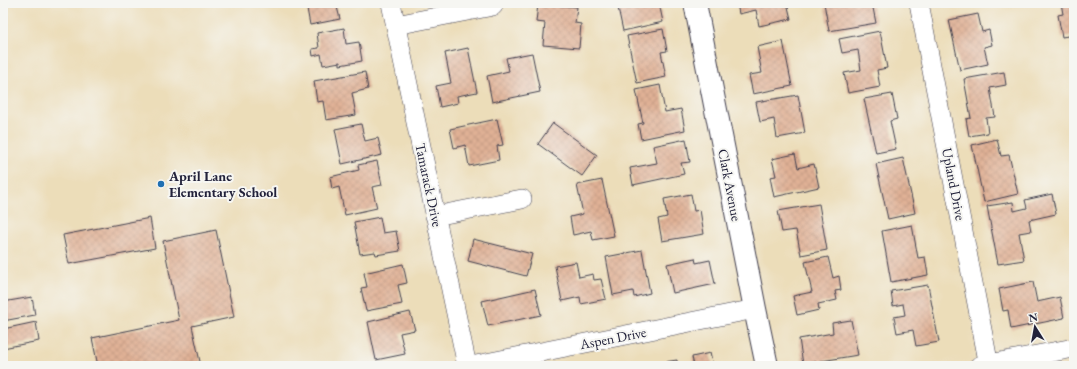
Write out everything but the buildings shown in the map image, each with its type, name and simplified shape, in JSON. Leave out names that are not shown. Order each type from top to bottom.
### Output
[{"type":"street","name":"Tamarack Drive","points":[[391,3],[467,366]]},
{"type":"street","name":"Clark Avenue","points":[[695,3],[767,366]]},
{"type":"street","name":"Upland Drive","points":[[919,3],[986,365]]},
{"type":"street","points":[[396,25],[493,6]]},
{"type":"street","points":[[435,216],[522,199]]},
{"type":"street","name":"Aspen Drive","points":[[471,366],[755,309]]},
{"type":"street","points":[[986,365],[1074,348]]},
{"type":"place","name":"April Lane Elementary School","points":[[161,184]]}]
